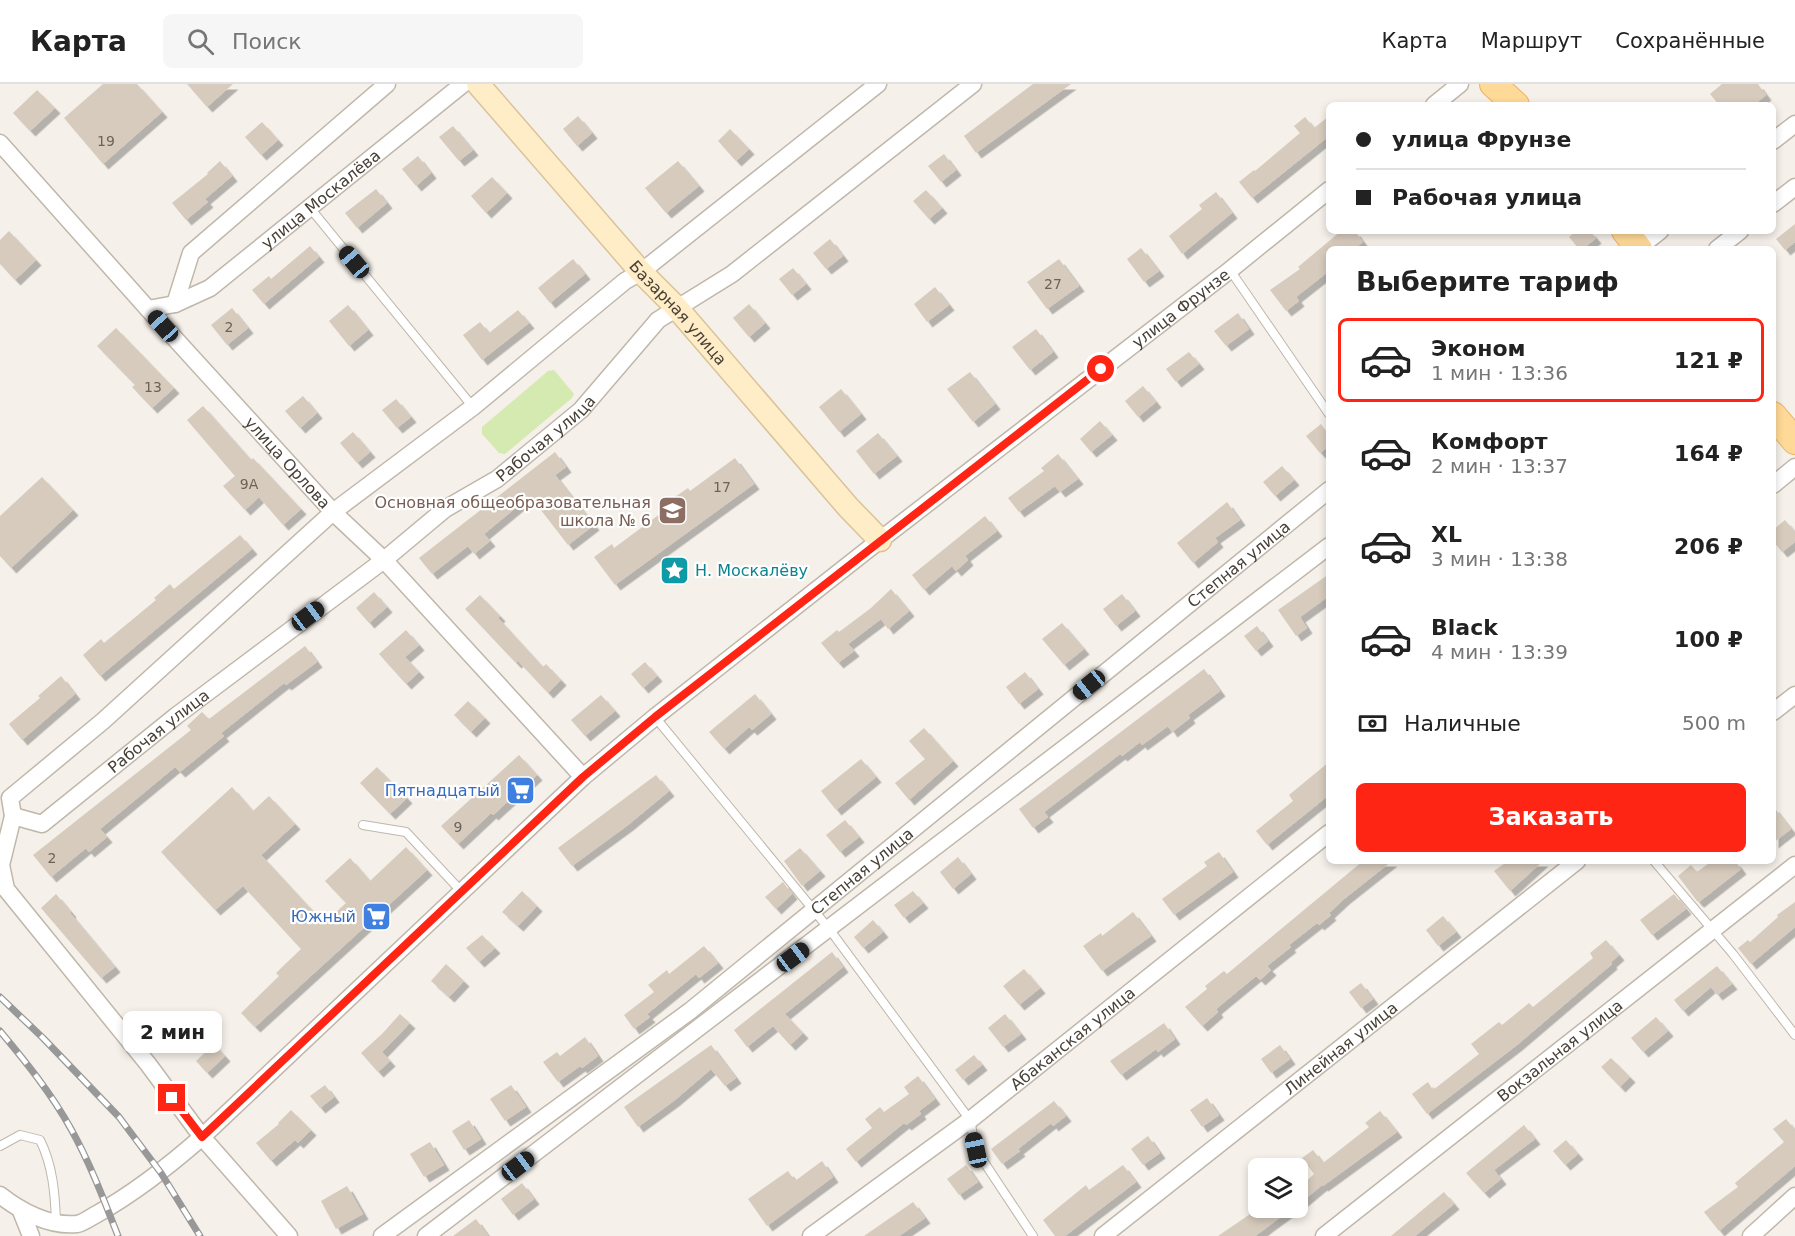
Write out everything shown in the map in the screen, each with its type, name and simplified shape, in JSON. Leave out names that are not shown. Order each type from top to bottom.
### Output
[{"type":"main road","points":[[1493,84],[1513,102]]},
{"type":"main road","points":[[1776,419],[1795,441]]},
{"type":"street","points":[[175,304],[191,253],[387,84]]},
{"type":"street","name":"улица Москалёва","points":[[148,309],[175,304],[210,288],[463,84]]},
{"type":"street","name":"Базарная улица","points":[[478,84],[641,272],[676,307],[848,507],[880,540]]},
{"type":"street","points":[[289,1236],[202,1137],[148,1064],[3,888],[1,865],[13,816],[5,800],[103,721],[333,512],[473,407],[624,282],[641,272],[878,84]]},
{"type":"street","name":"Рабочая улица","points":[[13,816],[42,824],[176,716],[384,560],[446,509],[497,479],[581,410],[658,320],[732,274],[973,84]]},
{"type":"street","points":[[1438,102],[1460,84]]},
{"type":"street","points":[[1776,139],[1795,124]]},
{"type":"street","name":"улица Орлова","points":[[0,143],[333,512],[384,560],[583,777]]},
{"type":"street","points":[[1776,202],[1795,187]]},
{"type":"street","name":"улица Фрунзе","points":[[0,1195],[21,1211],[73,1230],[161,1173],[202,1137],[583,777],[655,717],[1230,270],[1326,192]]},
{"type":"street","points":[[1635,244],[1654,234]]},
{"type":"street","points":[[1721,246],[1736,234]]},
{"type":"street","points":[[1776,482],[1795,467]]},
{"type":"street","name":"Степная улица","points":[[382,1236],[690,1011],[1326,492]]},
{"type":"street","name":"Степная улица","points":[[426,1236],[830,930],[1326,548]]},
{"type":"street","points":[[1776,710],[1795,695]]},
{"type":"street","name":"Абаканская улица","points":[[811,1236],[970,1120],[1326,835]]},
{"type":"street","name":"Линейная улица","points":[[1103,1236],[1573,864]]},
{"type":"street","name":"Вокзальная улица","points":[[1324,1236],[1795,865]]},
{"type":"street","points":[[1751,1236],[1795,1196]]},
{"type":"street","points":[[21,1211],[31,1236]]},
{"type":"lane","points":[[310,208],[473,407]]},
{"type":"lane","points":[[1230,270],[1326,410]]},
{"type":"lane","points":[[655,717],[830,930],[970,1120],[976,1150],[1033,1236]]},
{"type":"lane","points":[[363,825],[406,832],[462,891]]},
{"type":"lane","points":[[1657,864],[1713,930],[1795,1035]]},
{"type":"lane","points":[[0,1146],[20,1135],[40,1140],[46,1152],[54,1188],[56,1222]]},
{"type":"green space","points":[[554,370],[574,394],[572,398],[505,454],[499,453],[482,434],[482,427],[548,371]]},
{"type":"building","points":[[103,84],[137,84],[162,112],[103,164],[64,118]]},
{"type":"building","points":[[187,84],[233,84],[207,107]]},
{"type":"building","points":[[1033,84],[1071,84],[976,153],[964,136]]},
{"type":"building","points":[[1722,84],[1758,84],[1766,95],[1758,102],[1717,102],[1710,94]]},
{"type":"building","points":[[37,90],[55,108],[30,131],[13,113]]},
{"type":"building","points":[[578,116],[592,133],[577,146],[563,129]]},
{"type":"building","points":[[1305,117],[1314,128],[1326,118],[1326,138],[1252,198],[1239,182],[1300,133],[1294,126]]},
{"type":"building","points":[[262,122],[278,140],[261,155],[245,137]]},
{"type":"building","points":[[453,126],[473,150],[459,161],[439,137]]},
{"type":"building","points":[[730,129],[749,149],[736,161],[718,141]]},
{"type":"building","points":[[944,154],[956,170],[941,182],[928,166]]},
{"type":"building","points":[[418,156],[431,173],[416,186],[402,169]]},
{"type":"building","points":[[220,161],[232,176],[205,199],[208,202],[186,220],[172,203],[208,174]]},
{"type":"building","points":[[678,161],[699,186],[666,213],[645,188]]},
{"type":"building","points":[[492,177],[507,193],[486,213],[471,196]]},
{"type":"building","points":[[376,189],[387,203],[357,228],[345,213]]},
{"type":"building","points":[[926,190],[942,208],[929,219],[913,201]]},
{"type":"building","points":[[1216,192],[1232,213],[1182,254],[1169,236],[1202,209],[1199,205]]},
{"type":"building","points":[[1795,224],[1795,242],[1785,250],[1776,239]]},
{"type":"building","points":[[9,231],[36,260],[15,280],[0,264],[0,240]]},
{"type":"building","points":[[1337,234],[1357,234],[1363,242],[1358,246],[1326,246],[1326,273],[1296,297],[1299,301],[1286,311],[1270,290],[1300,269],[1298,267]]},
{"type":"building","points":[[1572,234],[1593,234],[1596,238],[1587,246],[1576,246],[1569,237]]},
{"type":"building","points":[[830,239],[843,256],[826,269],[813,253]]},
{"type":"building","points":[[310,246],[319,257],[264,304],[252,290],[269,276],[271,279]]},
{"type":"building","points":[[1141,248],[1159,271],[1144,282],[1127,259]]},
{"type":"building","points":[[573,259],[585,274],[550,303],[538,288]]},
{"type":"building","points":[[1059,259],[1079,286],[1047,309],[1027,282]]},
{"type":"building","points":[[793,268],[806,284],[792,295],[779,279]]},
{"type":"building","points":[[935,287],[949,305],[927,322],[914,304]]},
{"type":"building","points":[[749,304],[765,323],[749,337],[733,318]]},
{"type":"building","points":[[348,305],[368,330],[349,346],[329,321]]},
{"type":"building","points":[[232,308],[248,328],[227,345],[211,325]]},
{"type":"building","points":[[518,310],[529,323],[482,360],[463,335],[480,322],[489,333]]},
{"type":"building","points":[[1238,313],[1249,329],[1226,346],[1214,331]]},
{"type":"building","points":[[116,328],[174,388],[152,408],[132,387],[135,385],[97,346]]},
{"type":"building","points":[[1036,329],[1053,352],[1030,370],[1012,347]]},
{"type":"building","points":[[1189,352],[1199,364],[1176,382],[1166,369]]},
{"type":"building","points":[[970,372],[995,404],[973,422],[947,389]]},
{"type":"building","points":[[1143,386],[1156,402],[1138,417],[1125,401]]},
{"type":"building","points":[[841,389],[861,414],[839,432],[819,407]]},
{"type":"building","points":[[303,396],[317,413],[300,428],[285,411]]},
{"type":"building","points":[[396,399],[411,417],[397,428],[382,410]]},
{"type":"building","points":[[203,406],[251,460],[253,458],[301,509],[283,525],[259,497],[245,510],[223,486],[235,476],[187,420]]},
{"type":"building","points":[[1100,421],[1112,435],[1091,452],[1080,439]]},
{"type":"building","points":[[1321,424],[1326,431],[1326,448],[1320,453],[1306,436]]},
{"type":"building","points":[[353,432],[370,452],[357,463],[340,443]]},
{"type":"building","points":[[878,433],[897,456],[874,474],[856,451]]},
{"type":"building","points":[[555,452],[566,467],[555,475],[594,525],[568,545],[530,496],[484,534],[490,541],[474,554],[468,546],[432,574],[419,558]]},
{"type":"building","points":[[1058,454],[1078,479],[1060,492],[1055,486],[1019,512],[1008,498],[1044,471],[1041,468]]},
{"type":"building","points":[[735,458],[754,484],[615,585],[594,557],[612,544],[614,548],[672,505],[669,501],[688,488],[690,491]]},
{"type":"building","points":[[1282,466],[1294,480],[1275,496],[1263,482]]},
{"type":"building","points":[[42,477],[73,510],[11,568],[0,556],[0,516]]},
{"type":"building","points":[[1227,502],[1240,520],[1215,538],[1218,542],[1193,563],[1177,543]]},
{"type":"building","points":[[985,516],[997,531],[965,556],[968,560],[956,571],[952,566],[924,590],[912,575]]},
{"type":"building","points":[[1785,520],[1795,532],[1795,542],[1782,552],[1776,545],[1776,528]]},
{"type":"building","points":[[240,535],[252,549],[100,676],[83,655],[101,639],[104,643],[156,600],[154,598],[170,584],[174,589]]},
{"type":"building","points":[[1326,576],[1326,598],[1300,617],[1307,628],[1296,636],[1278,610]]},
{"type":"building","points":[[891,589],[909,611],[888,629],[881,619],[848,644],[854,651],[838,663],[821,643],[871,608]]},
{"type":"building","points":[[374,592],[387,607],[369,623],[356,608]]},
{"type":"building","points":[[1122,594],[1135,611],[1116,626],[1103,609]]},
{"type":"building","points":[[480,595],[543,667],[546,664],[561,680],[548,693],[465,609]]},
{"type":"building","points":[[1062,623],[1084,649],[1064,665],[1042,639]]},
{"type":"building","points":[[1257,626],[1268,641],[1256,651],[1244,636]]},
{"type":"building","points":[[406,630],[419,645],[405,657],[419,672],[406,684],[379,654]]},
{"type":"building","points":[[305,646],[317,662],[286,685],[284,683],[221,733],[224,736],[180,772],[175,767],[100,829],[107,837],[89,852],[86,848],[51,877],[33,855],[191,730],[187,726],[202,712],[209,719]]},
{"type":"building","points":[[645,662],[657,676],[643,688],[631,674]]},
{"type":"building","points":[[1204,669],[1220,691],[1188,715],[1190,718],[1172,732],[1168,726],[1142,745],[1140,742],[1122,756],[1120,754],[1044,812],[1048,817],[1033,828],[1019,809]]},
{"type":"building","points":[[1025,672],[1038,689],[1019,704],[1006,687]]},
{"type":"building","points":[[61,676],[75,694],[22,740],[9,724],[40,698],[38,696]]},
{"type":"building","points":[[755,694],[771,714],[752,730],[749,727],[724,749],[709,732]]},
{"type":"building","points":[[601,695],[615,711],[585,736],[571,720]]},
{"type":"building","points":[[468,701],[485,718],[471,732],[454,715]]},
{"type":"building","points":[[924,728],[953,761],[909,800],[895,783],[925,759],[909,741]]},
{"type":"building","points":[[519,755],[537,775],[458,844],[441,826]]},
{"type":"building","points":[[861,759],[876,777],[836,810],[821,791]]},
{"type":"building","points":[[1326,764],[1326,797],[1267,845],[1256,831],[1293,801],[1289,795]]},
{"type":"building","points":[[377,767],[407,798],[390,814],[360,783]]},
{"type":"building","points":[[656,775],[669,791],[628,825],[572,866],[558,848]]},
{"type":"building","points":[[232,787],[253,811],[269,796],[295,824],[261,855],[324,923],[346,903],[325,881],[350,858],[370,881],[406,847],[427,870],[255,1027],[241,1013],[279,976],[276,973],[301,949],[243,886],[215,910],[161,852]]},
{"type":"building","points":[[1776,810],[1791,829],[1776,841]]},
{"type":"building","points":[[845,820],[859,837],[840,852],[826,835]]},
{"type":"building","points":[[800,848],[820,871],[802,886],[784,861]]},
{"type":"building","points":[[1219,852],[1233,872],[1174,915],[1162,899],[1207,866],[1204,862]]},
{"type":"building","points":[[958,857],[971,874],[953,889],[940,872]]},
{"type":"building","points":[[1359,864],[1388,864],[1344,899],[1319,925],[1317,923],[1289,945],[1291,947],[1267,966],[1271,970],[1260,980],[1256,976],[1216,1009],[1218,1012],[1202,1026],[1185,1007],[1207,989],[1205,986],[1224,971],[1227,974]]},
{"type":"building","points":[[1504,864],[1540,864],[1510,891],[1494,871]]},
{"type":"building","points":[[1708,864],[1737,864],[1741,869],[1699,902],[1678,876],[1691,865],[1697,872]]},
{"type":"building","points":[[783,882],[792,894],[776,909],[765,897]]},
{"type":"building","points":[[522,891],[537,906],[518,926],[502,912]]},
{"type":"building","points":[[913,891],[923,903],[904,918],[894,905]]},
{"type":"building","points":[[56,894],[115,967],[101,978],[41,908]]},
{"type":"building","points":[[1674,894],[1686,909],[1652,935],[1640,920]]},
{"type":"building","points":[[1795,902],[1795,927],[1751,964],[1738,948],[1748,940],[1750,942],[1778,917],[1777,915]]},
{"type":"building","points":[[1133,912],[1151,936],[1102,971],[1083,946],[1101,933],[1102,936]]},
{"type":"building","points":[[1443,916],[1456,932],[1438,946],[1426,930]]},
{"type":"building","points":[[873,920],[883,932],[863,948],[854,937]]},
{"type":"building","points":[[482,935],[495,948],[479,962],[466,948]]},
{"type":"building","points":[[1606,940],[1619,955],[1611,962],[1612,964],[1517,1045],[1427,1114],[1412,1094],[1428,1082],[1433,1090],[1479,1054],[1471,1044],[1499,1022],[1502,1025],[1529,1003],[1533,1007],[1593,958],[1590,953]]},
{"type":"building","points":[[704,946],[718,963],[699,978],[696,974],[647,1014],[650,1017],[634,1029],[624,1015],[654,992],[648,985],[667,970],[669,974]]},
{"type":"building","points":[[832,952],[843,967],[785,1014],[803,1033],[790,1045],[773,1026],[747,1047],[734,1030]]},
{"type":"building","points":[[446,964],[464,981],[449,997],[431,981]]},
{"type":"building","points":[[1717,966],[1732,984],[1717,995],[1711,987],[1683,1011],[1674,1000]]},
{"type":"building","points":[[1024,969],[1040,988],[1019,1005],[1003,986]]},
{"type":"building","points":[[1361,983],[1373,999],[1361,1008],[1349,992]]},
{"type":"building","points":[[400,1014],[410,1023],[382,1052],[390,1061],[378,1072],[361,1053]]},
{"type":"building","points":[[1005,1014],[1021,1034],[1003,1047],[988,1028]]},
{"type":"building","points":[[1656,1017],[1668,1031],[1643,1052],[1631,1038]]},
{"type":"building","points":[[1164,1023],[1175,1039],[1158,1052],[1156,1049],[1121,1075],[1110,1061]]},
{"type":"building","points":[[585,1037],[598,1056],[558,1082],[543,1062],[557,1052],[560,1056]]},
{"type":"building","points":[[214,1044],[225,1056],[207,1073],[196,1061]]},
{"type":"building","points":[[711,1045],[736,1078],[725,1086],[711,1069],[675,1100],[638,1127],[624,1107]]},
{"type":"building","points":[[1280,1045],[1290,1059],[1271,1073],[1261,1059]]},
{"type":"building","points":[[974,1055],[982,1065],[963,1080],[955,1070]]},
{"type":"building","points":[[1611,1058],[1630,1077],[1620,1087],[1601,1067]]},
{"type":"building","points":[[918,1076],[935,1099],[919,1111],[921,1114],[906,1125],[904,1123],[856,1162],[846,1149],[872,1128],[865,1119],[880,1107],[884,1112],[909,1094],[904,1087]]},
{"type":"building","points":[[325,1085],[334,1097],[320,1108],[310,1096]]},
{"type":"building","points":[[511,1085],[526,1107],[505,1121],[490,1099]]},
{"type":"building","points":[[1207,1098],[1219,1115],[1202,1127],[1190,1110]]},
{"type":"building","points":[[1054,1101],[1066,1116],[1053,1126],[1051,1123],[1002,1164],[991,1149]]},
{"type":"building","points":[[291,1110],[311,1130],[298,1143],[295,1140],[271,1161],[256,1143],[279,1124]]},
{"type":"building","points":[[1380,1111],[1397,1132],[1308,1197],[1308,1180],[1314,1174],[1308,1166],[1308,1158],[1302,1158],[1313,1150],[1323,1163],[1369,1127],[1365,1123]]},
{"type":"building","points":[[1786,1119],[1795,1130],[1795,1166],[1719,1231],[1704,1212],[1738,1187],[1735,1183],[1784,1142],[1773,1129]]},
{"type":"building","points":[[469,1120],[481,1139],[464,1150],[452,1131]]},
{"type":"building","points":[[1524,1125],[1535,1139],[1494,1170],[1501,1179],[1484,1193],[1466,1173]]},
{"type":"building","points":[[1148,1136],[1160,1153],[1143,1165],[1131,1149]]},
{"type":"building","points":[[1566,1140],[1578,1154],[1565,1165],[1553,1151]]},
{"type":"building","points":[[430,1142],[444,1165],[424,1177],[410,1154]]},
{"type":"building","points":[[822,1161],[833,1177],[767,1226],[748,1199],[788,1171],[795,1181]]},
{"type":"building","points":[[966,1165],[978,1182],[959,1195],[947,1179]]},
{"type":"building","points":[[1123,1165],[1136,1182],[1065,1236],[1055,1236],[1043,1220],[1086,1185],[1089,1190]]},
{"type":"building","points":[[522,1183],[534,1199],[513,1215],[501,1199]]},
{"type":"building","points":[[347,1186],[363,1214],[336,1229],[321,1201]]},
{"type":"building","points":[[1444,1192],[1454,1204],[1415,1236],[1391,1236]]},
{"type":"building","points":[[913,1202],[925,1218],[899,1236],[864,1236]]},
{"type":"building","points":[[1248,1216],[1248,1218],[1279,1218],[1255,1236],[1218,1236]]},
{"type":"building","points":[[476,1219],[488,1236],[453,1236]]},
{"type":"railway","points":[[0,997],[119,1117],[161,1173],[200,1236]]},
{"type":"railway","points":[[0,1031],[38,1078],[71,1129],[91,1168],[118,1236]]},
{"type":"place","name":"Основная общеобразовательная школа № 6","points":[[672,511]]},
{"type":"place","name":"Н. Москалёву","points":[[674,570]]},
{"type":"place","name":"Пятнадцатый","points":[[521,790]]},
{"type":"place","name":"Южный","points":[[377,916]]},
{"type":"route","points":[[172,1098],[202,1137],[583,777],[655,717],[1101,369]]}]
